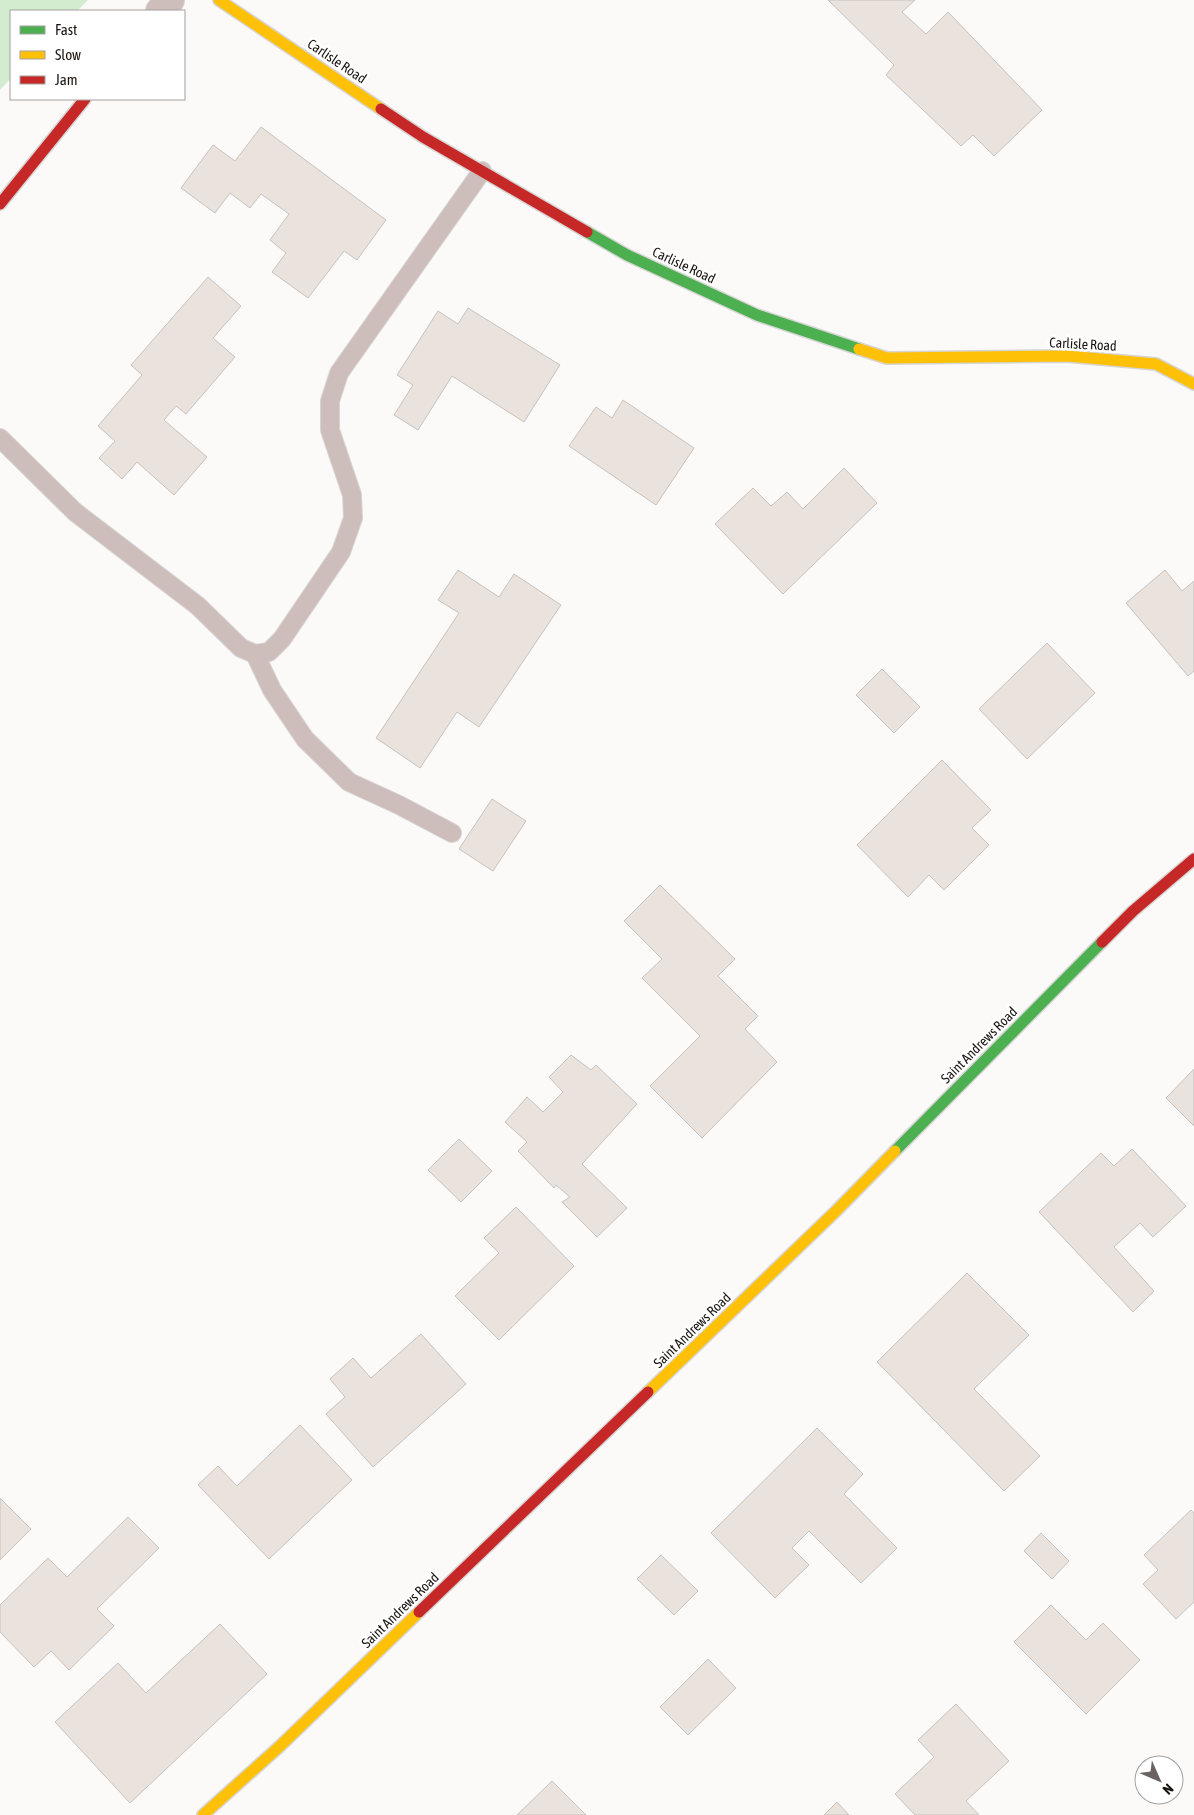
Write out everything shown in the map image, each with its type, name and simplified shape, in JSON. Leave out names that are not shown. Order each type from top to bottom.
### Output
[{"type":"street","points":[[161,10],[170,0]]},
{"type":"street","name":"Carlisle Road","points":[[219,0],[423,137],[627,255],[757,315],[887,358],[1067,356],[1156,364],[1194,384]]},
{"type":"street","points":[[0,204],[84,100]]},
{"type":"street","name":"Saint Andrews Road","points":[[203,1815],[279,1747],[822,1225],[1133,911],[1194,859]]},
{"type":"lane","points":[[0,438],[74,512],[198,606],[241,648],[255,654],[269,652],[282,639],[341,552],[353,518],[352,496],[330,430],[330,401],[339,373],[482,171]]},
{"type":"lane","points":[[255,654],[272,690],[305,739],[349,782],[399,805],[452,833]]},
{"type":"green space","points":[[0,0],[88,0],[78,10],[10,10],[10,79],[0,90]]},
{"type":"building","points":[[828,0],[915,0],[902,12],[926,34],[948,12],[1042,110],[994,156],[973,135],[961,146],[886,75],[894,65]]},
{"type":"building","points":[[261,127],[386,220],[357,260],[344,251],[308,298],[272,272],[286,253],[270,240],[289,214],[261,194],[250,208],[230,193],[215,213],[181,188],[213,145],[235,161]]},
{"type":"building","points":[[208,277],[241,306],[213,338],[235,357],[186,414],[176,406],[164,420],[207,457],[174,495],[137,462],[122,479],[99,458],[115,441],[98,426],[142,375],[131,365]]},
{"type":"building","points":[[468,308],[560,365],[524,422],[452,376],[418,430],[394,415],[413,385],[397,375],[438,311],[458,324]]},
{"type":"building","points":[[623,400],[694,448],[656,505],[569,446],[596,407],[612,418]]},
{"type":"building","points":[[844,468],[877,503],[783,594],[715,524],[753,488],[771,506],[787,492],[803,509]]},
{"type":"building","points":[[458,570],[499,597],[514,574],[561,605],[479,727],[457,712],[420,768],[376,738],[459,613],[438,600]]},
{"type":"building","points":[[1165,570],[1182,591],[1194,581],[1194,671],[1188,676],[1126,603]]},
{"type":"building","points":[[1047,643],[1095,693],[1027,759],[979,709]]},
{"type":"building","points":[[882,669],[920,707],[894,733],[856,695]]},
{"type":"building","points":[[942,760],[991,810],[972,828],[989,845],[944,890],[929,875],[908,897],[857,845]]},
{"type":"building","points":[[492,799],[526,821],[493,871],[459,849]]},
{"type":"building","points":[[660,885],[735,959],[718,976],[758,1016],[745,1029],[777,1062],[702,1138],[650,1086],[700,1036],[642,978],[662,959],[624,921]]},
{"type":"building","points":[[571,1055],[591,1070],[596,1065],[637,1104],[582,1164],[627,1208],[597,1237],[562,1202],[570,1197],[556,1185],[554,1188],[518,1151],[527,1142],[505,1122],[527,1097],[543,1112],[563,1092],[549,1077]]},
{"type":"building","points":[[1194,1069],[1194,1126],[1166,1098]]},
{"type":"building","points":[[459,1139],[492,1171],[461,1202],[428,1170]]},
{"type":"building","points":[[1132,1149],[1186,1206],[1153,1237],[1140,1223],[1114,1247],[1154,1291],[1133,1312],[1039,1212],[1101,1153],[1114,1166]]},
{"type":"building","points":[[516,1207],[574,1266],[499,1340],[455,1296],[499,1253],[484,1238]]},
{"type":"building","points":[[967,1273],[1029,1335],[974,1389],[1040,1456],[1004,1491],[877,1362]]},
{"type":"building","points":[[421,1334],[466,1384],[373,1467],[326,1414],[345,1397],[330,1379],[353,1358],[371,1378]]},
{"type":"building","points":[[300,1425],[352,1480],[269,1559],[198,1485],[218,1466],[237,1486]]},
{"type":"building","points":[[817,1428],[863,1474],[844,1494],[897,1548],[861,1583],[809,1531],[792,1548],[809,1565],[775,1598],[711,1533]]},
{"type":"building","points":[[0,1498],[31,1529],[0,1560]]},
{"type":"building","points":[[1191,1510],[1194,1513],[1194,1602],[1176,1619],[1143,1584],[1158,1570],[1144,1555]]},
{"type":"building","points":[[128,1517],[159,1548],[97,1609],[114,1626],[69,1670],[51,1651],[34,1667],[0,1632],[0,1605],[48,1558],[67,1577]]},
{"type":"building","points":[[1041,1533],[1069,1561],[1052,1579],[1024,1551]]},
{"type":"building","points":[[661,1555],[698,1591],[674,1615],[637,1579]]},
{"type":"building","points":[[1051,1605],[1086,1640],[1103,1623],[1140,1660],[1086,1714],[1014,1642]]},
{"type":"building","points":[[220,1624],[267,1674],[130,1803],[55,1722],[118,1663],[146,1693]]},
{"type":"building","points":[[708,1659],[736,1688],[688,1735],[660,1707]]},
{"type":"building","points":[[956,1704],[1009,1761],[966,1801],[979,1815],[915,1815],[895,1794],[934,1757],[918,1740]]},
{"type":"building","points":[[552,1781],[586,1815],[517,1815]]},
{"type":"building","points":[[837,1802],[849,1815],[824,1815]]},
{"type":"traffic: fast","points":[[587,232],[627,255],[757,315],[859,349]]},
{"type":"traffic: fast","points":[[895,1151],[1102,942]]},
{"type":"traffic: slow","points":[[219,0],[381,109]]},
{"type":"traffic: slow","points":[[859,349],[887,358],[1067,356],[1156,364],[1194,384]]},
{"type":"traffic: slow","points":[[648,1392],[836,1211],[895,1151]]},
{"type":"traffic: slow","points":[[203,1815],[279,1747],[419,1612]]},
{"type":"traffic: jam","points":[[0,204],[84,100]]},
{"type":"traffic: jam","points":[[381,109],[423,137],[587,232]]},
{"type":"traffic: jam","points":[[1102,942],[1133,911],[1194,859]]},
{"type":"traffic: jam","points":[[419,1612],[648,1392]]}]
